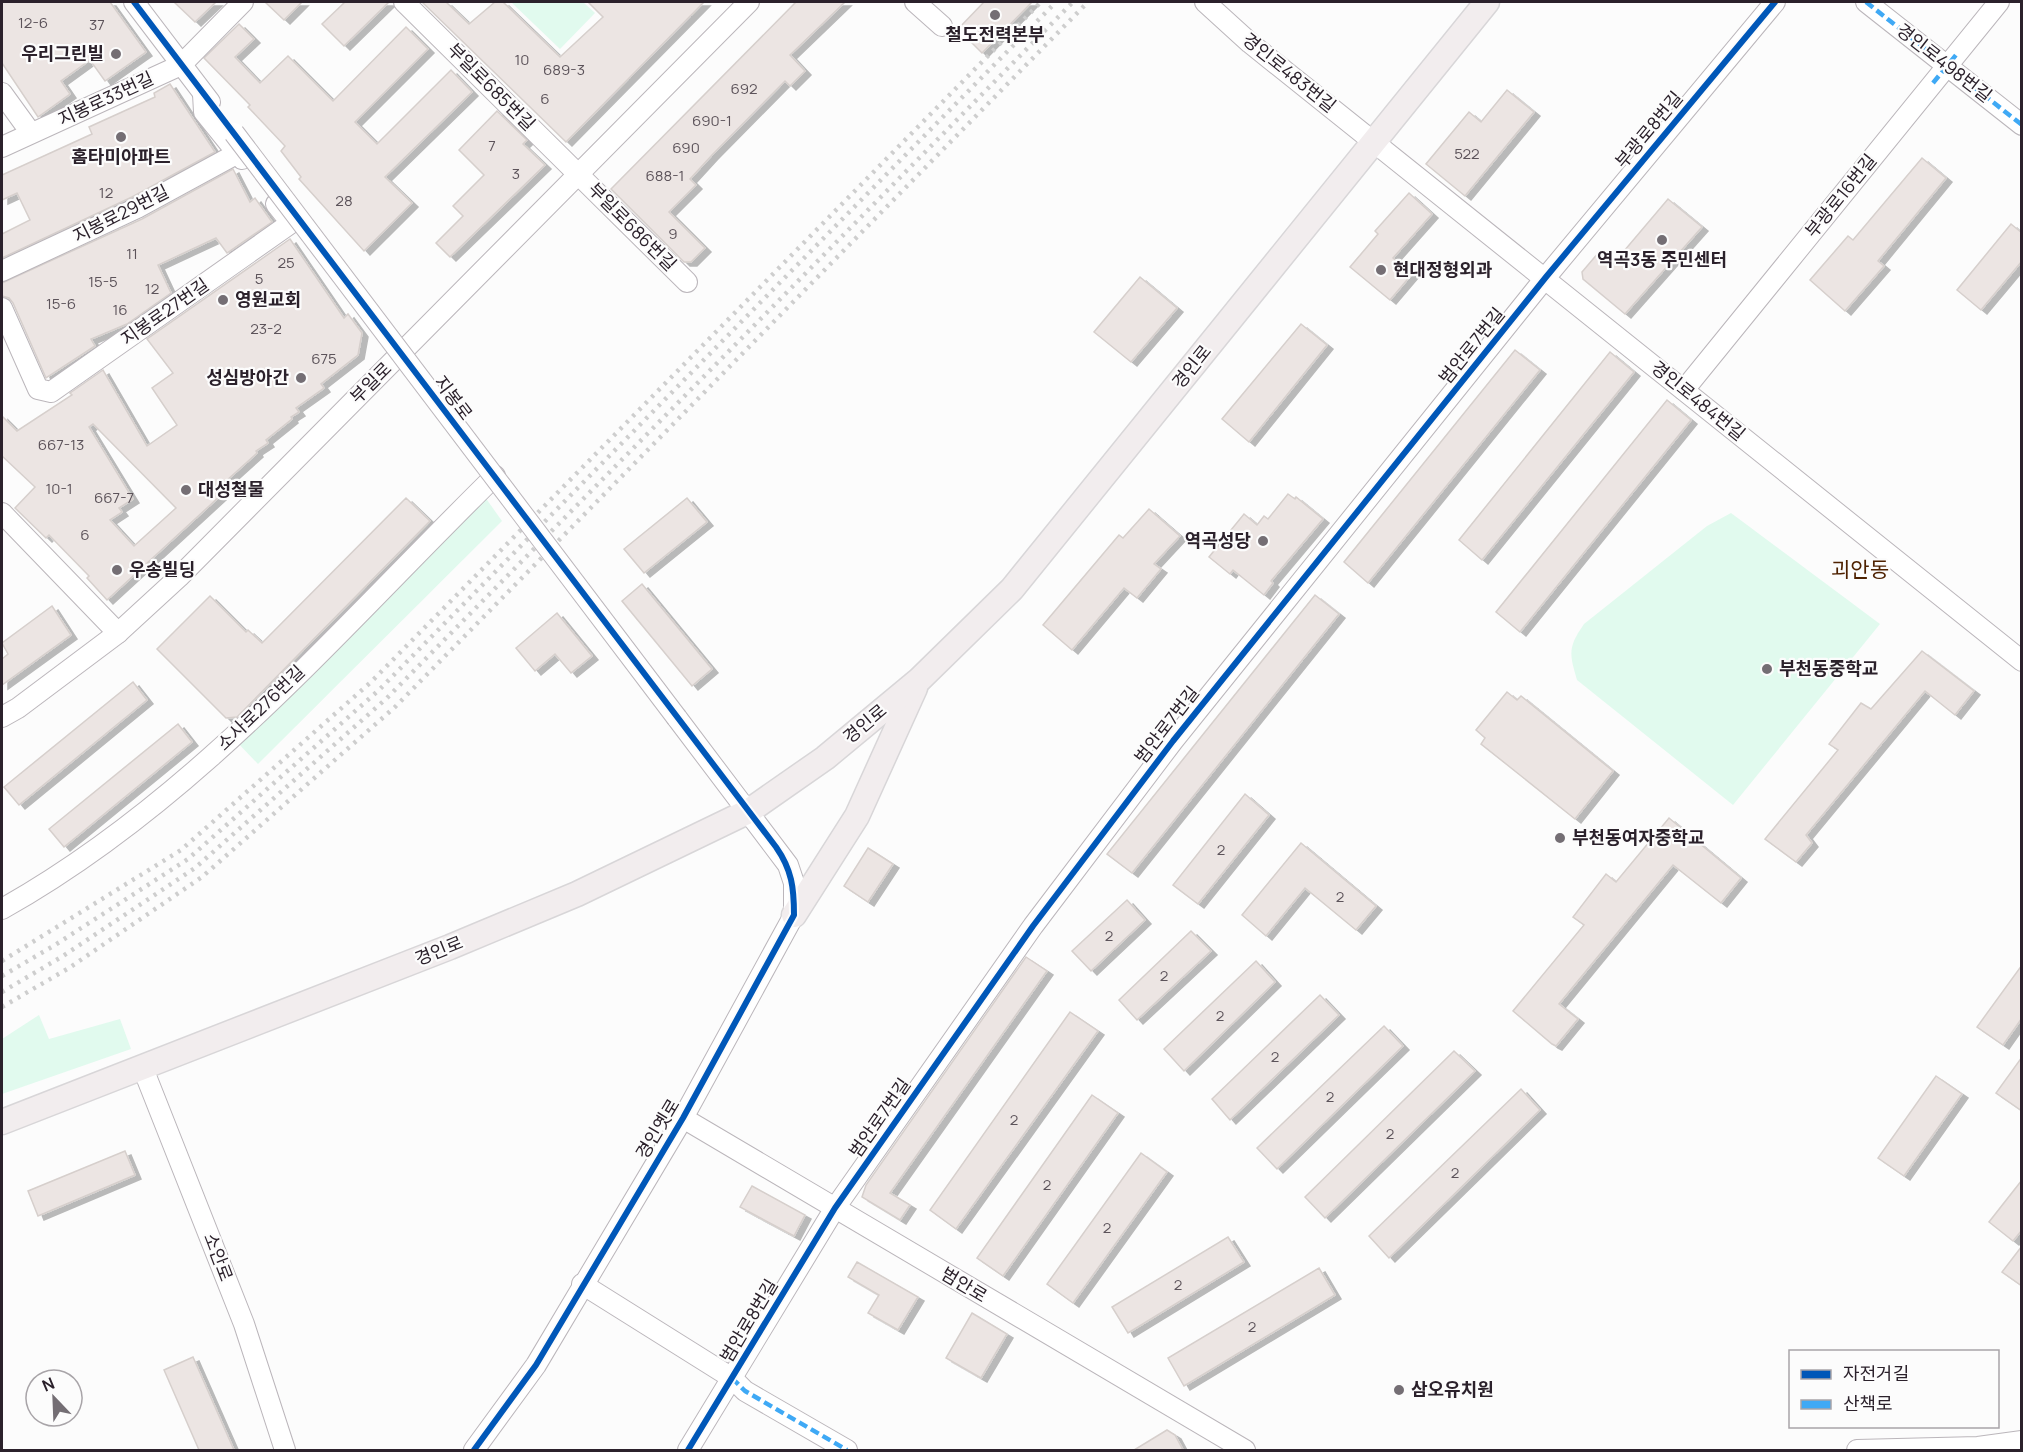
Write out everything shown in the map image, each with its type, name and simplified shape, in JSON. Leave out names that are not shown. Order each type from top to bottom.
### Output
[{"type":"main road","name":"경인로","points":[[2,1122],[450,947],[578,894],[749,812],[825,758],[919,680],[1012,589],[1487,2]]},
{"type":"main road","points":[[794,915],[857,816],[919,680]]},
{"type":"street","name":"지봉로","points":[[134,2],[749,812]]},
{"type":"street","points":[[181,64],[243,2]]},
{"type":"street","name":"부일로685번길","points":[[404,2],[577,172]]},
{"type":"street","name":"부일로","points":[[2,717],[18,708],[118,633],[179,577],[577,172],[749,2]]},
{"type":"street","points":[[915,2],[942,26]]},
{"type":"street","name":"경인로483번길","points":[[1205,2],[1250,43],[1375,142]]},
{"type":"street","name":"부광로8번길","points":[[1546,277],[1775,2]]},
{"type":"street","name":"경인로498번길","points":[[1866,2],[2022,125]]},
{"type":"street","name":"부광로16번길","points":[[1683,390],[1999,2]]},
{"type":"street","name":"지봉로33번길","points":[[2,147],[181,64]]},
{"type":"street","points":[[2,93],[31,133]]},
{"type":"street","points":[[203,94],[204,112],[238,153]]},
{"type":"street","name":"경인로484번길","points":[[1375,142],[2022,660]]},
{"type":"street","name":"지봉로29번길","points":[[2,271],[136,208],[238,153]]},
{"type":"street","name":"지봉로27번길","points":[[2,308],[38,389],[51,392],[291,223],[238,153]]},
{"type":"street","name":"부일로686번길","points":[[577,172],[687,282]]},
{"type":"street","name":"범안로7번길","points":[[835,1208],[1033,926],[1173,741],[1546,277]]},
{"type":"street","name":"소사로276번길","points":[[2,909],[55,879],[126,829],[226,745],[495,476]]},
{"type":"street","points":[[2,513],[118,633]]},
{"type":"street","name":"경인옛로","points":[[474,1450],[536,1365],[582,1284],[683,1118],[794,915],[794,884],[788,865],[749,812]]},
{"type":"street","name":"소안로","points":[[142,1066],[244,1324],[285,1450]]},
{"type":"street","name":"범안로","points":[[683,1118],[1245,1450]]},
{"type":"street","name":"범안로8번길","points":[[688,1450],[835,1208]]},
{"type":"street","points":[[582,1284],[732,1378],[745,1391],[847,1450]]},
{"type":"street","points":[[1857,1450],[1978,1447],[2022,1442]]},
{"type":"green space","points":[[511,2],[583,2],[595,13],[560,49]]},
{"type":"green space","points":[[480,490],[502,521],[258,764],[233,738]]},
{"type":"green space","points":[[1731,513],[1880,624],[1733,805],[1577,680],[1571,656],[1575,639],[1584,624],[1707,526]]},
{"type":"green space","points":[[39,1015],[49,1039],[120,1019],[131,1049],[2,1094],[2,1039]]},
{"type":"building","points":[[2,2],[110,2],[146,52],[105,81],[90,60],[61,81],[70,94],[38,117],[2,63]]},
{"type":"building","points":[[174,2],[216,2],[195,22]]},
{"type":"building","points":[[265,2],[302,2],[284,20]]},
{"type":"building","points":[[345,2],[389,2],[344,46],[322,24]]},
{"type":"building","points":[[422,2],[446,2],[469,24],[495,2],[503,2],[560,57],[603,17],[588,2],[704,2],[566,142]]},
{"type":"building","points":[[796,2],[845,2],[790,55],[805,71],[790,86],[785,81],[712,155],[690,179],[696,185],[669,212],[705,248],[691,262],[684,262],[611,189]]},
{"type":"building","name":"철도전력본부","points":[[984,2],[1032,2],[982,53],[958,29]]},
{"type":"building","points":[[239,24],[254,39],[235,57],[260,83],[288,56],[333,101],[406,27],[428,49],[355,122],[377,144],[451,70],[472,92],[385,177],[412,203],[364,251],[299,179],[301,177],[281,151],[285,146],[248,107],[250,105],[204,58]]},
{"type":"building","points":[[170,84],[215,152],[132,197],[2,258],[2,234],[30,220],[17,193],[2,200],[2,175],[92,134],[89,127],[155,97],[154,93]]},
{"type":"building","points":[[1507,90],[1534,112],[1465,196],[1426,164],[1469,112],[1481,122]]},
{"type":"building","points":[[497,111],[527,140],[523,144],[545,165],[450,257],[436,243],[463,216],[453,206],[484,175],[459,150]]},
{"type":"building","points":[[1922,158],[1946,178],[1878,261],[1884,266],[1845,311],[1810,280],[1848,236],[1853,240]]},
{"type":"building","points":[[233,169],[250,202],[255,198],[272,222],[227,253],[216,238],[158,265],[171,293],[127,324],[91,339],[95,346],[46,378],[13,303],[9,298],[2,296],[2,283],[142,219]]},
{"type":"building","points":[[1409,193],[1432,214],[1393,258],[1412,274],[1390,300],[1350,267],[1378,234],[1375,231]]},
{"type":"building","points":[[1668,199],[1702,227],[1625,314],[1583,279],[1582,272],[1599,252],[1613,264]]},
{"type":"building","points":[[2011,224],[2022,233],[2022,261],[1981,310],[1957,290]]},
{"type":"building","points":[[290,239],[344,318],[348,314],[362,333],[358,355],[321,384],[324,388],[296,408],[299,412],[266,440],[268,443],[256,451],[257,453],[215,491],[220,496],[107,600],[87,578],[89,576],[49,535],[46,538],[15,508],[35,487],[2,456],[2,416],[17,431],[72,395],[70,393],[103,370],[147,446],[177,425],[152,388],[173,373],[147,339]],"holes":[[[93,424],[176,508],[134,546],[110,520],[122,512],[119,508],[133,499],[89,427]]]},
{"type":"building","points":[[1140,277],[1177,308],[1131,362],[1094,332]]},
{"type":"building","points":[[1301,324],[1327,345],[1249,442],[1222,419]]},
{"type":"building","points":[[1515,350],[1540,370],[1368,583],[1344,562]]},
{"type":"building","points":[[1610,352],[1634,372],[1482,560],[1459,540]]},
{"type":"building","points":[[1667,400],[1691,420],[1520,632],[1496,612]]},
{"type":"building","name":"역곡성당","points":[[1288,494],[1295,499],[1296,497],[1323,519],[1271,581],[1273,583],[1264,595],[1233,570],[1230,574],[1209,557],[1244,514],[1257,525],[1264,516],[1268,519]]},
{"type":"building","points":[[406,498],[430,521],[237,717],[226,718],[157,649],[210,596],[246,632],[248,630],[262,643]]},
{"type":"building","points":[[687,498],[707,522],[644,573],[624,549]]},
{"type":"building","points":[[1149,509],[1180,536],[1154,564],[1161,569],[1137,598],[1124,588],[1072,650],[1043,625],[1119,535],[1123,538]]},
{"type":"building","points":[[642,584],[712,669],[692,686],[622,601]]},
{"type":"building","points":[[1315,595],[1339,614],[1132,873],[1107,854]]},
{"type":"building","points":[[52,606],[71,635],[2,685],[2,659],[8,654],[2,643]]},
{"type":"building","points":[[557,613],[592,656],[571,673],[555,654],[535,671],[516,648]]},
{"type":"building","points":[[1922,651],[1974,691],[1955,715],[1925,691],[1806,835],[1812,843],[1796,862],[1765,839],[1838,750],[1829,744],[1861,703],[1871,709]]},
{"type":"building","points":[[133,682],[147,700],[19,805],[4,787]]},
{"type":"building","points":[[1507,692],[1517,700],[1521,696],[1613,771],[1575,819],[1481,744],[1485,738],[1476,730]]},
{"type":"building","points":[[178,724],[192,742],[64,847],[49,829]]},
{"type":"building","points":[[1245,794],[1269,815],[1198,904],[1173,885]]},
{"type":"building","points":[[1669,818],[1741,878],[1721,903],[1673,865],[1559,1004],[1578,1019],[1556,1046],[1552,1044],[1513,1011],[1584,925],[1573,917],[1606,874],[1616,882]]},
{"type":"building","points":[[1301,843],[1376,906],[1356,930],[1305,888],[1266,936],[1242,915]]},
{"type":"building","points":[[868,848],[893,864],[868,902],[844,886]]},
{"type":"building","points":[[1127,900],[1145,920],[1091,971],[1072,951]]},
{"type":"building","points":[[1191,931],[1211,951],[1137,1020],[1119,1000]]},
{"type":"building","points":[[1026,957],[1047,971],[890,1193],[910,1205],[900,1220],[862,1197],[866,1185]]},
{"type":"building","points":[[1256,961],[1275,982],[1184,1071],[1164,1049]]},
{"type":"building","points":[[2022,965],[2022,1018],[2003,1045],[1977,1027]]},
{"type":"building","points":[[1320,995],[1339,1015],[1230,1120],[1212,1099]]},
{"type":"building","points":[[1070,1012],[1098,1031],[956,1229],[930,1210]]},
{"type":"building","points":[[1384,1026],[1403,1046],[1277,1169],[1257,1148]]},
{"type":"building","points":[[1454,1051],[1475,1071],[1325,1218],[1305,1197]]},
{"type":"building","points":[[2022,1057],[2022,1111],[1996,1093]]},
{"type":"building","points":[[1936,1076],[1962,1094],[1904,1176],[1878,1158]]},
{"type":"building","points":[[1521,1089],[1540,1110],[1389,1258],[1369,1236]]},
{"type":"building","points":[[1092,1095],[1118,1113],[1003,1276],[977,1258]]},
{"type":"building","points":[[125,1151],[135,1175],[38,1216],[28,1191]]},
{"type":"building","points":[[1141,1153],[1167,1172],[1073,1303],[1047,1284]]},
{"type":"building","points":[[2022,1180],[2022,1230],[2013,1241],[1989,1222]]},
{"type":"building","points":[[752,1186],[805,1215],[794,1236],[740,1207]]},
{"type":"building","points":[[1228,1237],[1244,1262],[1128,1333],[1112,1307]]},
{"type":"building","points":[[2022,1246],[2022,1286],[2002,1272]]},
{"type":"building","points":[[857,1262],[918,1297],[898,1330],[868,1313],[879,1295],[848,1277]]},
{"type":"building","points":[[1319,1268],[1335,1295],[1184,1386],[1168,1358]]},
{"type":"building","points":[[972,1313],[1007,1334],[981,1378],[946,1358]]},
{"type":"building","points":[[193,1357],[234,1450],[199,1450],[164,1370]]},
{"type":"building","points":[[1167,1430],[1175,1435],[1183,1450],[1134,1450]]},
{"type":"railway","points":[[2,961],[181,850],[371,682],[1041,2]]},
{"type":"railway","points":[[2,976],[55,945],[188,859],[379,690],[1056,2]]},
{"type":"railway","points":[[2,992],[63,956],[195,868],[387,698],[1073,2]]},
{"type":"railway","points":[[2,1007],[69,968],[202,877],[395,707],[1088,2]]},
{"type":"marked path","points":[[1866,2],[2022,125]]},
{"type":"marked path","points":[[1933,83],[1956,55]]},
{"type":"marked path","points":[[732,1378],[745,1391],[847,1450]]},
{"type":"cycle path","points":[[134,2],[776,847],[786,864],[791,879],[794,915],[683,1118],[536,1365],[474,1450]]},
{"type":"cycle path","points":[[688,1450],[835,1208],[1033,926],[1173,741],[1546,277],[1775,2]]},
{"type":"place","name":"철도전력본부","points":[[995,15]]},
{"type":"place","name":"우리그린빌","points":[[116,54]]},
{"type":"place","name":"홈타미아파트","points":[[121,137]]},
{"type":"place","name":"역곡3동 주민센터","points":[[1662,240]]},
{"type":"place","name":"현대정형외과","points":[[1381,270]]},
{"type":"place","name":"영원교회","points":[[223,300]]},
{"type":"place","name":"성심방아간","points":[[301,378]]},
{"type":"place","name":"대성철물","points":[[186,490]]},
{"type":"place","name":"역곡성당","points":[[1263,541]]},
{"type":"place","name":"우송빌딩","points":[[117,570]]},
{"type":"place","name":"부천동중학교","points":[[1767,669]]},
{"type":"place","name":"부천동여자중학교","points":[[1560,838]]},
{"type":"place","name":"삼오유치원","points":[[1399,1390]]},
{"type":"district","name":"괴안동","points":[[1860,570]]}]
